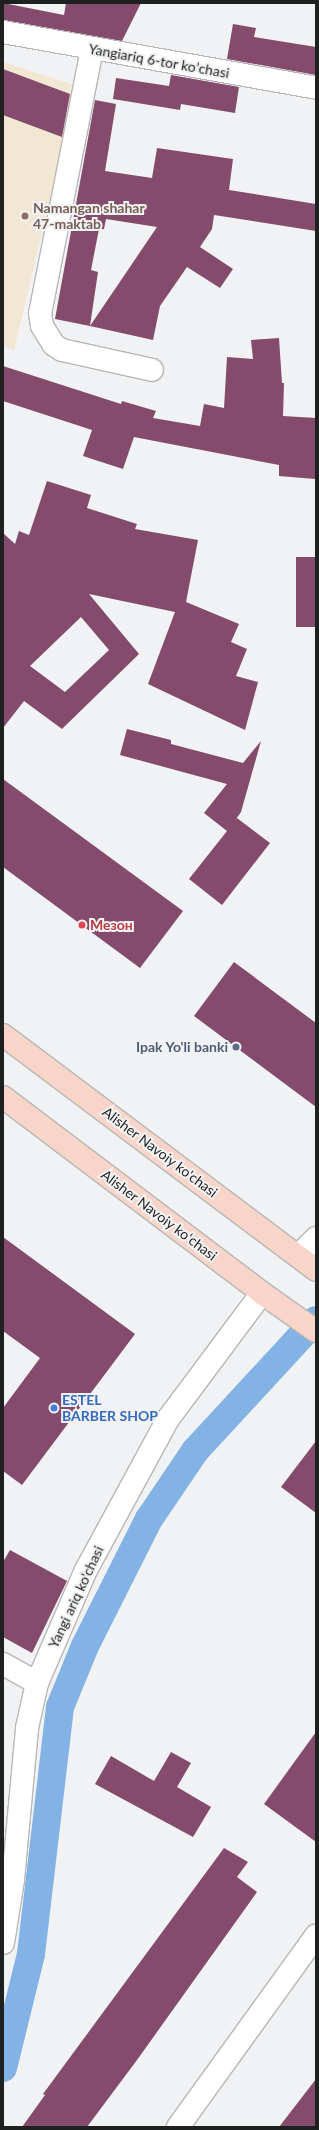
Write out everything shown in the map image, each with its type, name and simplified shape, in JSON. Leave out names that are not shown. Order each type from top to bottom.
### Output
[{"type":"main road","name":"Alisher Navoiy ko'chasi","points":[[3,1035],[309,1264]]},
{"type":"main road","name":"Alisher Navoiy koʻchasi","points":[[3,1097],[268,1297],[316,1331]]},
{"type":"street","name":"Yangiаriq 6-tor koʼchasi","points":[[3,32],[316,88]]},
{"type":"street","points":[[92,49],[40,313],[42,326],[54,345],[62,350],[152,370]]},
{"type":"street","points":[[309,1264],[316,1238]]},
{"type":"street","name":"Yangi ariq ko‘chasi","points":[[3,1943],[13,1880],[27,1728],[37,1683],[86,1570],[168,1419],[268,1297]]},
{"type":"street","points":[[3,1664],[37,1683]]},
{"type":"street","points":[[178,2127],[316,1936]]},
{"type":"shaded area","name":"Namangan shahar 47-maktab","points":[[3,62],[77,86],[14,350],[3,346]]},
{"type":"building","points":[[3,3],[64,15],[66,3],[141,3],[122,41],[3,20]]},
{"type":"building","points":[[233,24],[256,28],[254,37],[316,47],[316,75],[227,59]]},
{"type":"building","points":[[3,69],[70,94],[62,137],[3,115]]},
{"type":"building","points":[[171,75],[239,87],[235,113],[181,104],[180,110],[113,99],[116,78],[169,86]]},
{"type":"building","points":[[95,100],[116,104],[105,171],[152,178],[157,148],[233,159],[229,190],[316,204],[316,231],[214,215],[212,229],[200,247],[233,269],[220,288],[187,267],[160,306],[153,340],[55,319]],"holes":[[[106,219],[157,227],[90,326],[98,272],[91,270],[99,229],[104,229]]]},
{"type":"building","points":[[279,338],[282,383],[284,383],[283,416],[316,418],[315,479],[279,476],[279,465],[134,437],[123,469],[83,456],[92,430],[3,401],[3,366],[121,404],[122,401],[156,411],[153,418],[200,426],[204,404],[224,408],[227,357],[253,359],[251,340]]},
{"type":"building","points":[[47,481],[91,495],[87,508],[137,524],[135,529],[198,540],[186,602],[239,624],[231,642],[247,649],[236,676],[258,682],[245,730],[148,684],[175,612],[89,594],[139,654],[62,729],[24,701],[3,728],[3,533],[15,544],[19,531],[29,535]],"holes":[[[81,617],[109,650],[65,692],[30,666]]]},
{"type":"building","points":[[296,557],[316,557],[316,627],[296,627]]},
{"type":"building","points":[[127,729],[171,740],[171,744],[243,763],[261,741],[241,812],[234,822],[237,818],[270,843],[222,905],[189,879],[227,831],[204,813],[227,784],[120,755]]},
{"type":"building","points":[[3,779],[183,911],[140,968],[3,867]]},
{"type":"building","points":[[234,962],[316,1023],[316,1107],[194,1016]]},
{"type":"building","points":[[3,1237],[135,1334],[22,1485],[3,1471],[3,1408],[40,1358],[3,1331]]},
{"type":"building","points":[[316,1441],[316,1513],[281,1487]]},
{"type":"building","points":[[10,1550],[67,1581],[32,1653],[3,1637],[3,1562]]},
{"type":"building","points":[[316,1732],[316,1842],[264,1804]]},
{"type":"building","points":[[171,1752],[191,1763],[177,1787],[211,1807],[193,1837],[95,1784],[111,1756],[154,1781]]},
{"type":"building","points":[[224,1848],[248,1862],[237,1877],[257,1892],[137,2060],[87,2127],[22,2127],[45,2095],[43,2094]]},
{"type":"building","points":[[316,2079],[316,2127],[279,2127]]},
{"type":"waterway","points":[[3,2068],[31,1954],[60,1707],[85,1646],[149,1519],[195,1451],[316,1320]]},
{"type":"place","name":"Namangan shahar 47-maktab","points":[[25,216]]},
{"type":"place","name":"Мезон","points":[[82,925]]},
{"type":"place","name":"Ipak Yo'li banki","points":[[236,1047]]},
{"type":"place","name":"ESTEL BARBER SHOP","points":[[54,1408]]}]
